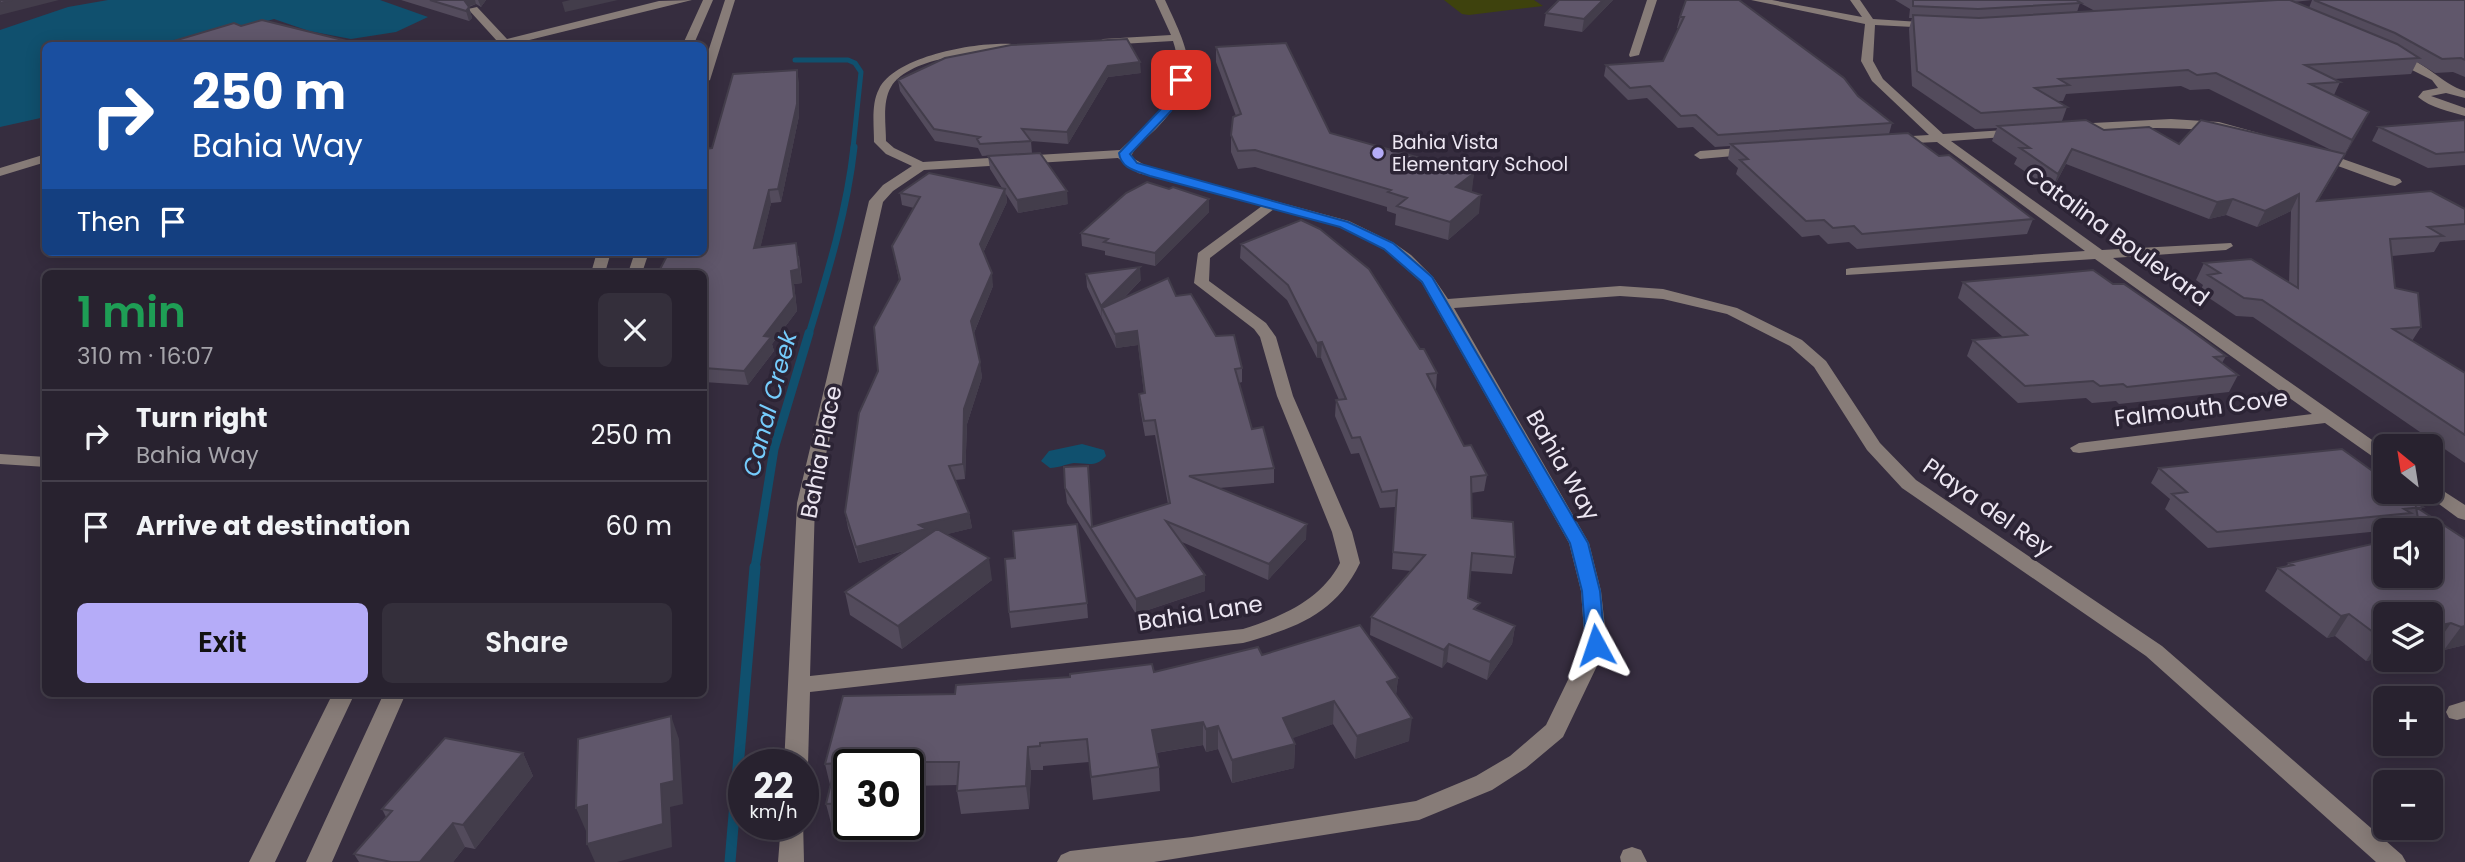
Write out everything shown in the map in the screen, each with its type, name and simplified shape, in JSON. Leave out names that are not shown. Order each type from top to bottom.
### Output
[{"type":"street","points":[[473,9],[504,42],[659,4],[687,0]]},
{"type":"street","points":[[689,42],[709,0]]},
{"type":"street","points":[[707,71],[730,0]]},
{"type":"street","points":[[1030,46],[977,50],[929,60],[903,71],[886,86],[880,113],[880,142],[890,151],[921,166],[1124,153],[1167,109],[1178,92],[1184,61],[1160,0]]},
{"type":"street","points":[[1634,55],[1652,0]]},
{"type":"street","points":[[1756,0],[1868,17],[1945,22]]},
{"type":"street","points":[[1796,0],[1868,17]]},
{"type":"street","points":[[1855,0],[1868,17]]},
{"type":"street","name":"Catalina Boulevard","points":[[1868,17],[1867,61],[1878,81],[1940,138],[2099,256],[2373,449]]},
{"type":"street","points":[[1083,43],[1176,38]]},
{"type":"street","points":[[2385,53],[2436,78],[2446,90]]},
{"type":"street","points":[[2465,95],[2446,90],[2427,93],[2424,97],[2437,104],[2465,112]]},
{"type":"street","points":[[2060,129],[2190,121],[2240,128],[2277,141]]},
{"type":"street","points":[[1887,142],[2033,131]]},
{"type":"street","points":[[2302,149],[2395,181]]},
{"type":"street","points":[[1700,155],[1767,150]]},
{"type":"street","name":"Bahia Way","points":[[1070,862],[1192,847],[1419,810],[1483,783],[1518,762],[1555,731],[1596,645],[1591,591],[1579,543],[1428,279],[1389,246],[1344,224],[1143,170],[1125,159],[1124,153]]},
{"type":"street","points":[[0,172],[42,159]]},
{"type":"street","name":"Bahia Place","points":[[797,749],[806,503],[876,201],[888,188],[921,166]]},
{"type":"street","name":"Bahia Lane","points":[[801,685],[1243,636],[1286,623],[1340,583],[1350,563],[1342,532],[1285,396],[1268,337],[1260,326],[1201,283],[1203,256],[1273,204]]},
{"type":"street","points":[[1851,272],[2225,246]]},
{"type":"street","name":"Playa del Rey","points":[[1444,304],[1620,291],[1663,294],[1732,311],[1796,343],[1820,364],[1873,446],[1909,484],[2154,651],[2393,862]]},
{"type":"street","name":"Falmouth Cove","points":[[2079,448],[2328,417]]},
{"type":"street","points":[[0,459],[42,461]]},
{"type":"street","points":[[2443,498],[2465,514]]},
{"type":"street","points":[[262,862],[342,697]]},
{"type":"street","points":[[319,862],[393,697]]},
{"type":"street","points":[[791,862],[792,840]]},
{"type":"green space","points":[[1444,0],[1534,0],[1543,6],[1469,15],[1462,14]]},
{"type":"water","points":[[108,0],[380,0],[428,17],[396,32],[351,39],[309,31],[274,19],[193,42],[42,42],[42,118],[0,127],[0,30],[68,7]]},
{"type":"water","points":[[1082,444],[1104,450],[1106,456],[1095,463],[1074,463],[1053,468],[1041,461],[1049,451]]},
{"type":"building","points":[[430,0],[464,0],[469,7],[466,11]]},
{"type":"building","points":[[1559,0],[1603,0],[1584,19],[1546,13]]},
{"type":"building","points":[[1686,0],[1739,0],[1844,78],[1858,96],[1892,123],[1718,135],[1696,115],[1681,116],[1650,86],[1630,88],[1606,65],[1663,61],[1684,17],[1680,17]]},
{"type":"building","points":[[1913,0],[2076,0],[2081,3],[1978,9],[1913,6]]},
{"type":"building","points":[[2290,0],[2397,44],[2419,58],[2305,65],[2340,82],[2310,84],[2369,112],[2352,140],[2216,73],[2197,75],[2188,70],[2059,79],[2069,85],[2035,88],[2067,107],[1981,113],[1917,71],[1913,15],[1979,18]]},
{"type":"building","points":[[2314,0],[2465,0],[2465,60],[2442,59],[2395,33]]},
{"type":"building","points":[[262,20],[351,42],[170,42],[234,23],[241,26]]},
{"type":"building","points":[[1127,39],[1140,62],[1108,66],[1067,132],[1022,129],[1031,141],[980,144],[977,139],[980,137],[934,129],[898,80],[945,58],[1011,45]]},
{"type":"building","points":[[1286,43],[1330,133],[1474,173],[1456,187],[1481,195],[1450,222],[1397,206],[1407,198],[1388,192],[1391,190],[1255,150],[1238,151],[1231,135],[1233,117],[1241,114],[1216,47]]},
{"type":"building","points":[[797,70],[797,104],[778,189],[769,190],[754,248],[796,243],[799,269],[791,271],[794,297],[764,336],[771,337],[744,371],[707,368],[707,270],[660,270],[667,256],[707,256],[707,149],[712,148],[733,74]]},
{"type":"building","points":[[2086,120],[2104,130],[2149,127],[2179,144],[2201,120],[2345,154],[2317,201],[2431,191],[2465,209],[2465,224],[2428,227],[2443,236],[2390,239],[2395,288],[2418,293],[2421,327],[2393,329],[2465,373],[2465,435],[2262,300],[2244,298],[2208,275],[2220,273],[2204,263],[2251,259],[2298,288],[2299,194],[2265,211],[2233,199],[2217,202],[2072,149],[2058,174],[2020,148],[2030,148],[1998,126]]},
{"type":"building","points":[[2465,120],[2465,152],[2436,154],[2379,127]]},
{"type":"building","points":[[1908,133],[1939,156],[1949,155],[2033,219],[1862,234],[1854,226],[1833,228],[1824,220],[1806,221],[1740,160],[1748,159],[1731,144]]},
{"type":"building","points":[[1040,153],[1067,191],[1017,200],[988,156]]},
{"type":"building","points":[[929,173],[1005,189],[980,244],[992,273],[971,321],[980,362],[964,409],[963,464],[949,466],[969,513],[919,525],[926,529],[856,547],[845,512],[859,413],[878,371],[874,327],[900,279],[892,246],[920,197],[900,193]]},
{"type":"building","points":[[1147,182],[1209,199],[1155,253],[1104,242],[1108,239],[1081,233],[1126,193]]},
{"type":"building","points":[[1301,220],[1320,229],[1369,269],[1420,349],[1424,349],[1437,373],[1427,374],[1464,446],[1471,445],[1487,475],[1471,477],[1472,518],[1513,522],[1515,557],[1472,553],[1468,598],[1480,603],[1474,609],[1515,626],[1490,662],[1449,644],[1444,650],[1371,617],[1425,555],[1393,552],[1397,490],[1382,492],[1360,437],[1352,438],[1336,400],[1346,399],[1322,342],[1317,343],[1288,285],[1241,244]]},
{"type":"building","points":[[1140,267],[1101,306],[1086,274]]},
{"type":"building","points":[[2093,270],[2113,284],[2124,284],[2188,328],[2226,356],[2214,357],[2238,375],[2127,387],[2123,384],[2100,386],[2093,381],[2025,386],[1973,340],[2027,335],[1963,282]]},
{"type":"building","points":[[1168,278],[1176,296],[1191,294],[1216,336],[1234,335],[1242,368],[1235,369],[1252,429],[1263,427],[1274,468],[1189,476],[1307,524],[1269,564],[1166,521],[1205,575],[1136,599],[1065,488],[1064,467],[1088,466],[1092,527],[1170,503],[1155,420],[1144,421],[1139,394],[1145,393],[1137,331],[1115,334],[1102,308]]},
{"type":"building","points":[[2342,449],[2373,471],[2373,504],[2419,504],[2423,507],[2404,509],[2411,513],[2217,532],[2172,494],[2187,492],[2159,468]]},
{"type":"building","points":[[2416,507],[2433,518],[2418,518]]},
{"type":"building","points":[[1077,524],[1087,603],[1009,612],[1005,559],[1015,558],[1013,531]]},
{"type":"building","points":[[2443,525],[2465,539],[2465,626],[2451,623],[2443,625],[2443,602],[2373,602],[2373,632],[2349,614],[2341,616],[2278,568],[2293,565],[2289,563],[2373,544],[2373,588],[2443,588]]},
{"type":"building","points":[[937,529],[989,558],[898,626],[845,592]]},
{"type":"building","points":[[1360,625],[1398,678],[1387,682],[1412,718],[1357,736],[1334,701],[1283,718],[1295,744],[1232,760],[1218,726],[1206,729],[1203,722],[1152,730],[1159,767],[1091,777],[1087,739],[1040,743],[1040,746],[1028,747],[1026,786],[957,791],[959,762],[924,762],[924,749],[833,749],[833,763],[825,764],[843,696],[955,694],[956,685],[1070,677],[1070,674],[1152,664],[1154,672],[1258,647],[1262,655]]},
{"type":"building","points":[[671,716],[674,781],[661,784],[663,824],[587,844],[587,805],[576,808],[578,739]]},
{"type":"building","points":[[445,738],[523,753],[463,825],[453,823],[420,862],[391,862],[354,854],[392,811],[382,809]]},
{"type":"building","points":[[833,775],[833,804],[826,804]]},
{"type":"waterway","name":"Canal Creek","points":[[795,60],[848,60],[855,63],[861,72],[853,148]]},
{"type":"waterway","name":"Canal Creek","points":[[809,334],[842,218],[854,147]]},
{"type":"waterway","name":"Canal Creek","points":[[755,568],[774,449],[809,333]]},
{"type":"waterway","name":"Canal Creek","points":[[730,862],[755,567]]},
{"type":"place","name":"Bahia Vista Elementary School","points":[[1378,153]]},
{"type":"route","points":[[1181,80],[1178,92],[1167,109],[1124,153],[1125,159],[1133,166],[1154,173],[1344,224],[1389,246],[1428,279],[1579,543],[1591,591],[1596,645]]}]
